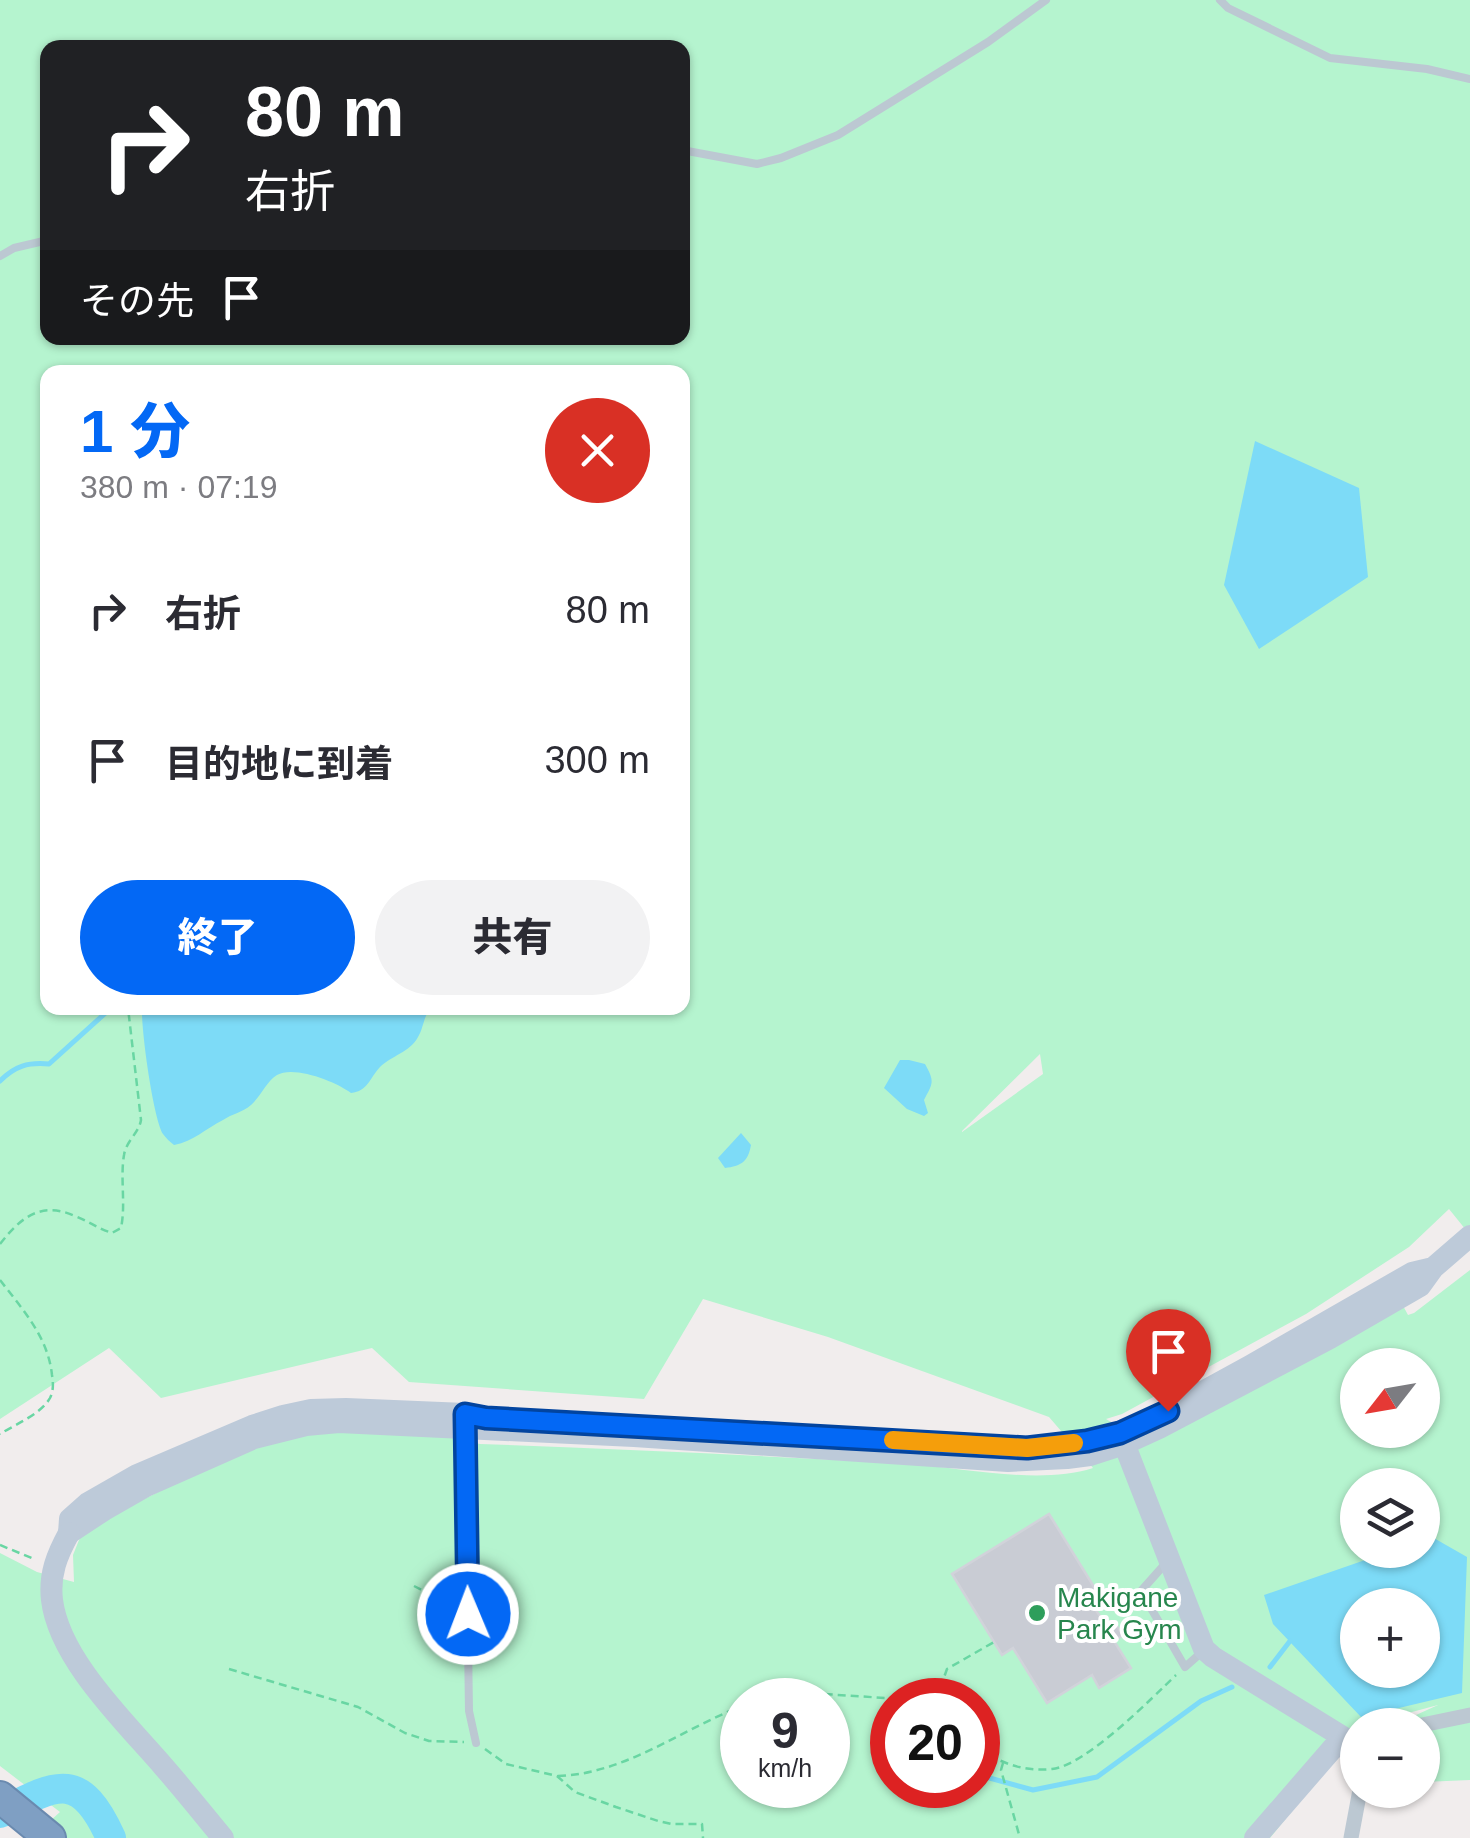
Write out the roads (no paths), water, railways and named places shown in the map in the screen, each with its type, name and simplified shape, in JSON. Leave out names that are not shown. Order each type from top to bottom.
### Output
[{"type":"highway","points":[[0,1797],[50,1838]]},
{"type":"street","points":[[223,1838],[122,1721],[77,1662],[52,1602],[54,1567],[69,1533],[146,1486],[270,1432],[339,1422],[465,1421],[1008,1461],[1090,1455],[1122,1438],[1159,1428],[1374,1313],[1420,1286],[1433,1268],[1470,1236]]},
{"type":"street","points":[[1122,1438],[1204,1649],[1340,1736]]},
{"type":"street","points":[[1440,1721],[1470,1715]]},
{"type":"street","points":[[1255,1838],[1318,1763],[1333,1748],[1340,1747]]},
{"type":"street","points":[[1352,1838],[1357,1808]]},
{"type":"lane","points":[[690,151],[757,164],[838,135],[988,42],[1046,0]]},
{"type":"lane","points":[[1220,0],[1228,8],[1330,58],[1428,69],[1470,79]]},
{"type":"lane","points":[[0,256],[40,242]]},
{"type":"lane","points":[[465,1421],[469,1711],[476,1742]]},
{"type":"lane","points":[[1168,1561],[1141,1591],[1184,1667],[1204,1649]]},
{"type":"water","points":[[1255,441],[1359,488],[1368,577],[1259,649],[1224,585]]},
{"type":"water","points":[[143,1015],[426,1015],[415,1042],[380,1067],[361,1090],[351,1093],[315,1076],[284,1072],[273,1078],[248,1107],[174,1145],[159,1125]]},
{"type":"water","points":[[900,1060],[925,1064],[930,1075],[931,1086],[924,1100],[928,1113],[924,1116],[907,1109],[884,1088]]},
{"type":"water","points":[[741,1133],[751,1145],[748,1155],[739,1164],[725,1168],[718,1158]]},
{"type":"water","points":[[1440,1542],[1467,1557],[1462,1693],[1399,1708],[1352,1708],[1273,1624],[1264,1595],[1342,1568],[1440,1568]]},
{"type":"waterway","points":[[0,1081],[22,1066],[49,1064],[103,1015]]},
{"type":"waterway","points":[[1270,1667],[1290,1641]]},
{"type":"waterway","points":[[1000,1781],[1033,1790],[1097,1777],[1201,1701],[1232,1687]]},
{"type":"waterway","points":[[0,1813],[37,1795],[66,1789],[89,1801],[111,1838]]},
{"type":"place","name":"Makigane Park Gym","points":[[1037,1613]]}]
